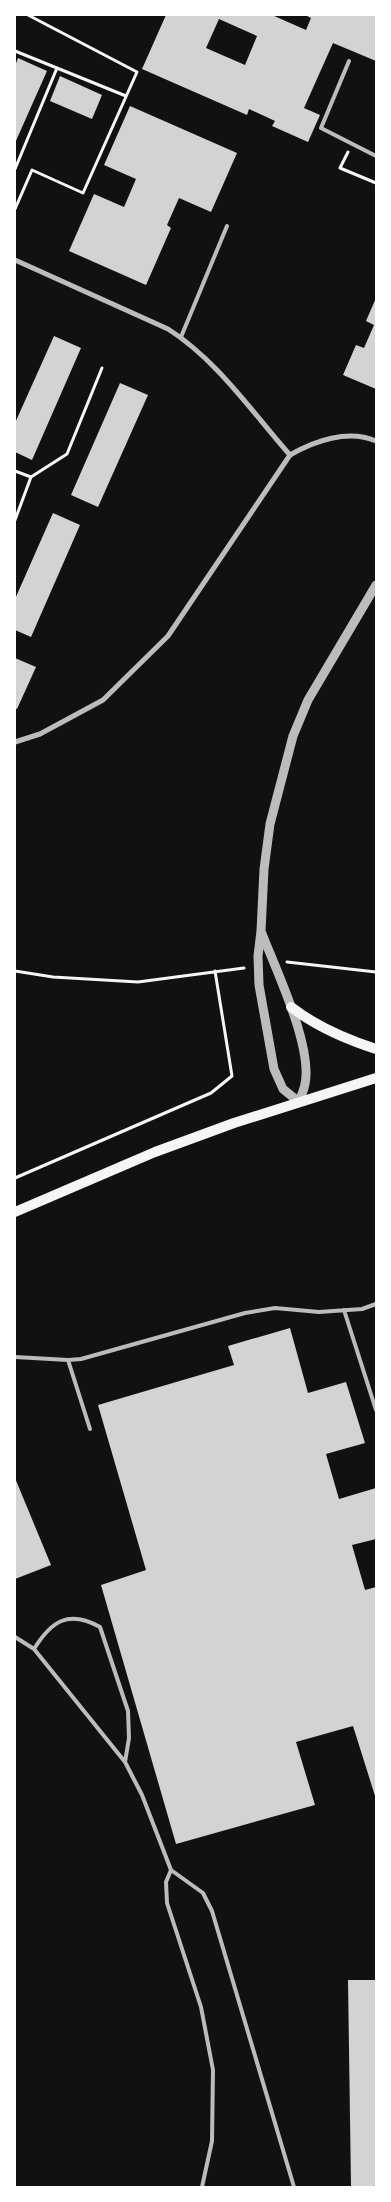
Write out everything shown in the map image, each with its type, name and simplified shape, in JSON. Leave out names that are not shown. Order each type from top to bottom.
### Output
[{"type":"main road","points":[[290,1008],[340,1037],[376,1049]]},
{"type":"main road","points":[[15,1212],[155,1152],[234,1123],[376,1078]]},
{"type":"street","points":[[15,260],[182,337],[217,370],[290,455]]},
{"type":"street","points":[[15,742],[40,734],[103,700],[168,636],[290,455],[307,445],[348,436],[376,441]]},
{"type":"street","points":[[261,931],[290,1008],[306,1062],[306,1082],[299,1102],[283,1088],[274,1069],[259,985],[258,956],[264,869],[270,824],[294,736],[308,700],[323,671],[376,585]]},
{"type":"lane","points":[[349,61],[321,128],[351,145],[376,156]]},
{"type":"lane","points":[[182,337],[227,226]]},
{"type":"lane","points":[[15,1357],[68,1360],[96,1355],[245,1313],[275,1308],[319,1312],[362,1309],[376,1304]]},
{"type":"lane","points":[[344,1310],[376,1410]]},
{"type":"lane","points":[[68,1360],[90,1429]]},
{"type":"lane","points":[[370,1390],[376,1388]]},
{"type":"lane","points":[[34,1649],[50,1628],[65,1619],[86,1620],[100,1628],[128,1711],[129,1738],[125,1762]]},
{"type":"lane","points":[[15,1638],[34,1649],[125,1762],[142,1795],[171,1870],[203,1893],[212,1911],[294,2187]]},
{"type":"lane","points":[[171,1870],[166,1882],[167,1903],[201,2007],[213,2070],[212,2141],[202,2187]]},
{"type":"path","points":[[15,209],[32,170],[83,193],[137,72],[28,15]]},
{"type":"path","points":[[15,51],[126,96]]},
{"type":"path","points":[[15,170],[57,68]]},
{"type":"path","points":[[351,145],[340,168],[376,183]]},
{"type":"path","points":[[15,520],[31,477],[67,454],[102,368]]},
{"type":"path","points":[[15,471],[31,477]]},
{"type":"path","points":[[286,962],[376,972]]},
{"type":"path","points":[[15,971],[54,977],[138,982],[244,968]]},
{"type":"path","points":[[15,1178],[211,1093],[232,1076],[215,971]]},
{"type":"building","points":[[166,15],[272,15],[306,30],[311,18],[305,15],[376,15],[376,61],[333,43],[304,108],[320,115],[308,142],[272,126],[275,121],[249,109],[247,115],[142,69]],"holes":[[[219,19],[257,36],[245,65],[206,48]]]},
{"type":"building","points":[[18,58],[47,71],[15,143],[15,66]]},
{"type":"building","points":[[60,76],[102,95],[92,119],[50,101]]},
{"type":"building","points":[[130,106],[237,153],[211,212],[179,198],[167,225],[171,228],[146,285],[69,251],[94,194],[124,207],[136,179],[104,165]]},
{"type":"building","points":[[376,298],[376,389],[343,375],[356,345],[364,348],[374,325],[366,321]]},
{"type":"building","points":[[54,336],[81,348],[32,460],[15,452],[15,423]]},
{"type":"building","points":[[120,383],[148,395],[98,507],[71,495]]},
{"type":"building","points":[[53,513],[80,525],[31,637],[15,630],[15,599]]},
{"type":"building","points":[[15,658],[36,667],[17,709],[15,708]]},
{"type":"building","points":[[290,1328],[308,1393],[346,1382],[365,1443],[326,1454],[339,1499],[376,1488],[376,1539],[352,1545],[365,1590],[376,1587],[376,1799],[353,1726],[296,1742],[315,1805],[176,1844],[101,1585],[146,1570],[98,1405],[234,1365],[228,1346]]},
{"type":"building","points":[[15,1478],[51,1565],[15,1579]]},
{"type":"building","points":[[348,1980],[376,1980],[376,2187],[351,2187]]}]
